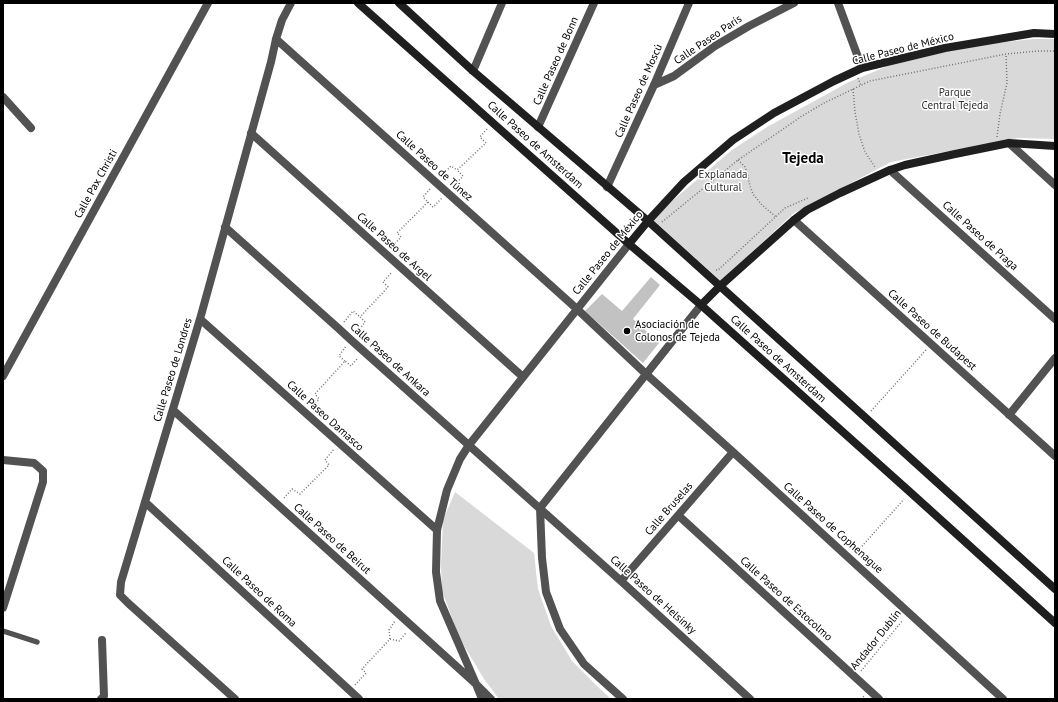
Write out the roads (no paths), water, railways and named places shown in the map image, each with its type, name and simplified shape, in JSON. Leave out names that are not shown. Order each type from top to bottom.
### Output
[{"type":"main road","name":"Calle Paseo de Amsterdam","points":[[358,3],[701,305],[1055,623]]},
{"type":"main road","name":"Calle Paseo de Amsterdam","points":[[403,5],[473,71],[648,221],[719,287],[1055,588]]},
{"type":"main road","name":"Calle Paseo de México","points":[[630,244],[648,221],[684,182],[733,140],[774,113],[862,68],[945,48],[1034,33],[1055,34]]},
{"type":"main road","points":[[701,305],[719,287],[807,210],[890,170],[905,165],[1008,143],[1055,146]]},
{"type":"street","name":"Calle Pax Christi","points":[[3,376],[208,3]]},
{"type":"street","name":"Calle Paseo de Londres","points":[[235,699],[120,595],[120,582],[200,319],[276,39],[282,20],[291,3]]},
{"type":"street","points":[[473,71],[502,3]]},
{"type":"street","name":"Calle Paseo de Bonn","points":[[538,127],[594,3]]},
{"type":"street","name":"Calle Paseo de Moscú","points":[[607,187],[654,85],[689,3]]},
{"type":"street","name":"Calle Paseo París","points":[[654,85],[674,76],[715,46],[749,26],[794,3]]},
{"type":"street","points":[[838,3],[862,68]]},
{"type":"street","name":"Calle Paseo de Túnez","points":[[276,39],[577,309],[646,374]]},
{"type":"street","points":[[3,98],[30,128]]},
{"type":"street","name":"Calle Paseo de Argel","points":[[251,133],[523,377]]},
{"type":"street","points":[[1008,143],[1055,186]]},
{"type":"street","name":"Calle Paseo de Praga","points":[[890,170],[1055,319]]},
{"type":"street","name":"Calle Paseo de Budapest","points":[[794,220],[1055,456]]},
{"type":"street","name":"Calle Paseo de Ankara","points":[[225,227],[540,508]]},
{"type":"street","name":"Calle Paseo de México","points":[[491,699],[476,684],[440,601],[436,572],[437,530],[447,490],[460,459],[469,445],[630,244]]},
{"type":"street","points":[[623,699],[584,664],[560,629],[546,592],[542,558],[540,508],[701,305]]},
{"type":"street","name":"Calle Paseo Damasco","points":[[200,319],[437,530]]},
{"type":"street","points":[[1009,415],[1055,358]]},
{"type":"street","name":"Calle Paseo de Cophenague","points":[[646,374],[1003,699]]},
{"type":"street","name":"Calle Paseo de Beirut","points":[[173,410],[476,684]]},
{"type":"street","name":"Calle Bruselas","points":[[622,581],[733,452]]},
{"type":"street","points":[[3,460],[34,463],[43,471],[43,482],[3,608]]},
{"type":"street","name":"Calle Paseo de Roma","points":[[145,502],[359,699]]},
{"type":"street","name":"Calle Paseo de Helsinky","points":[[540,508],[750,699]]},
{"type":"street","name":"Calle Paseo de Estocolmo","points":[[679,516],[879,699]]},
{"type":"street","points":[[102,640],[104,698]]},
{"type":"street","points":[[476,684],[482,699]]},
{"type":"lane","points":[[3,631],[37,642]]},
{"type":"place","name":"Asociación de Colonos de Tejeda","points":[[627,331]]},
{"type":"district","name":"Tejeda","points":[[803,159]]},
{"type":"park label","name":"Parque Central Tejeda","points":[[955,99]]},
{"type":"park label","name":"Explanada Cultural","points":[[723,181]]}]
